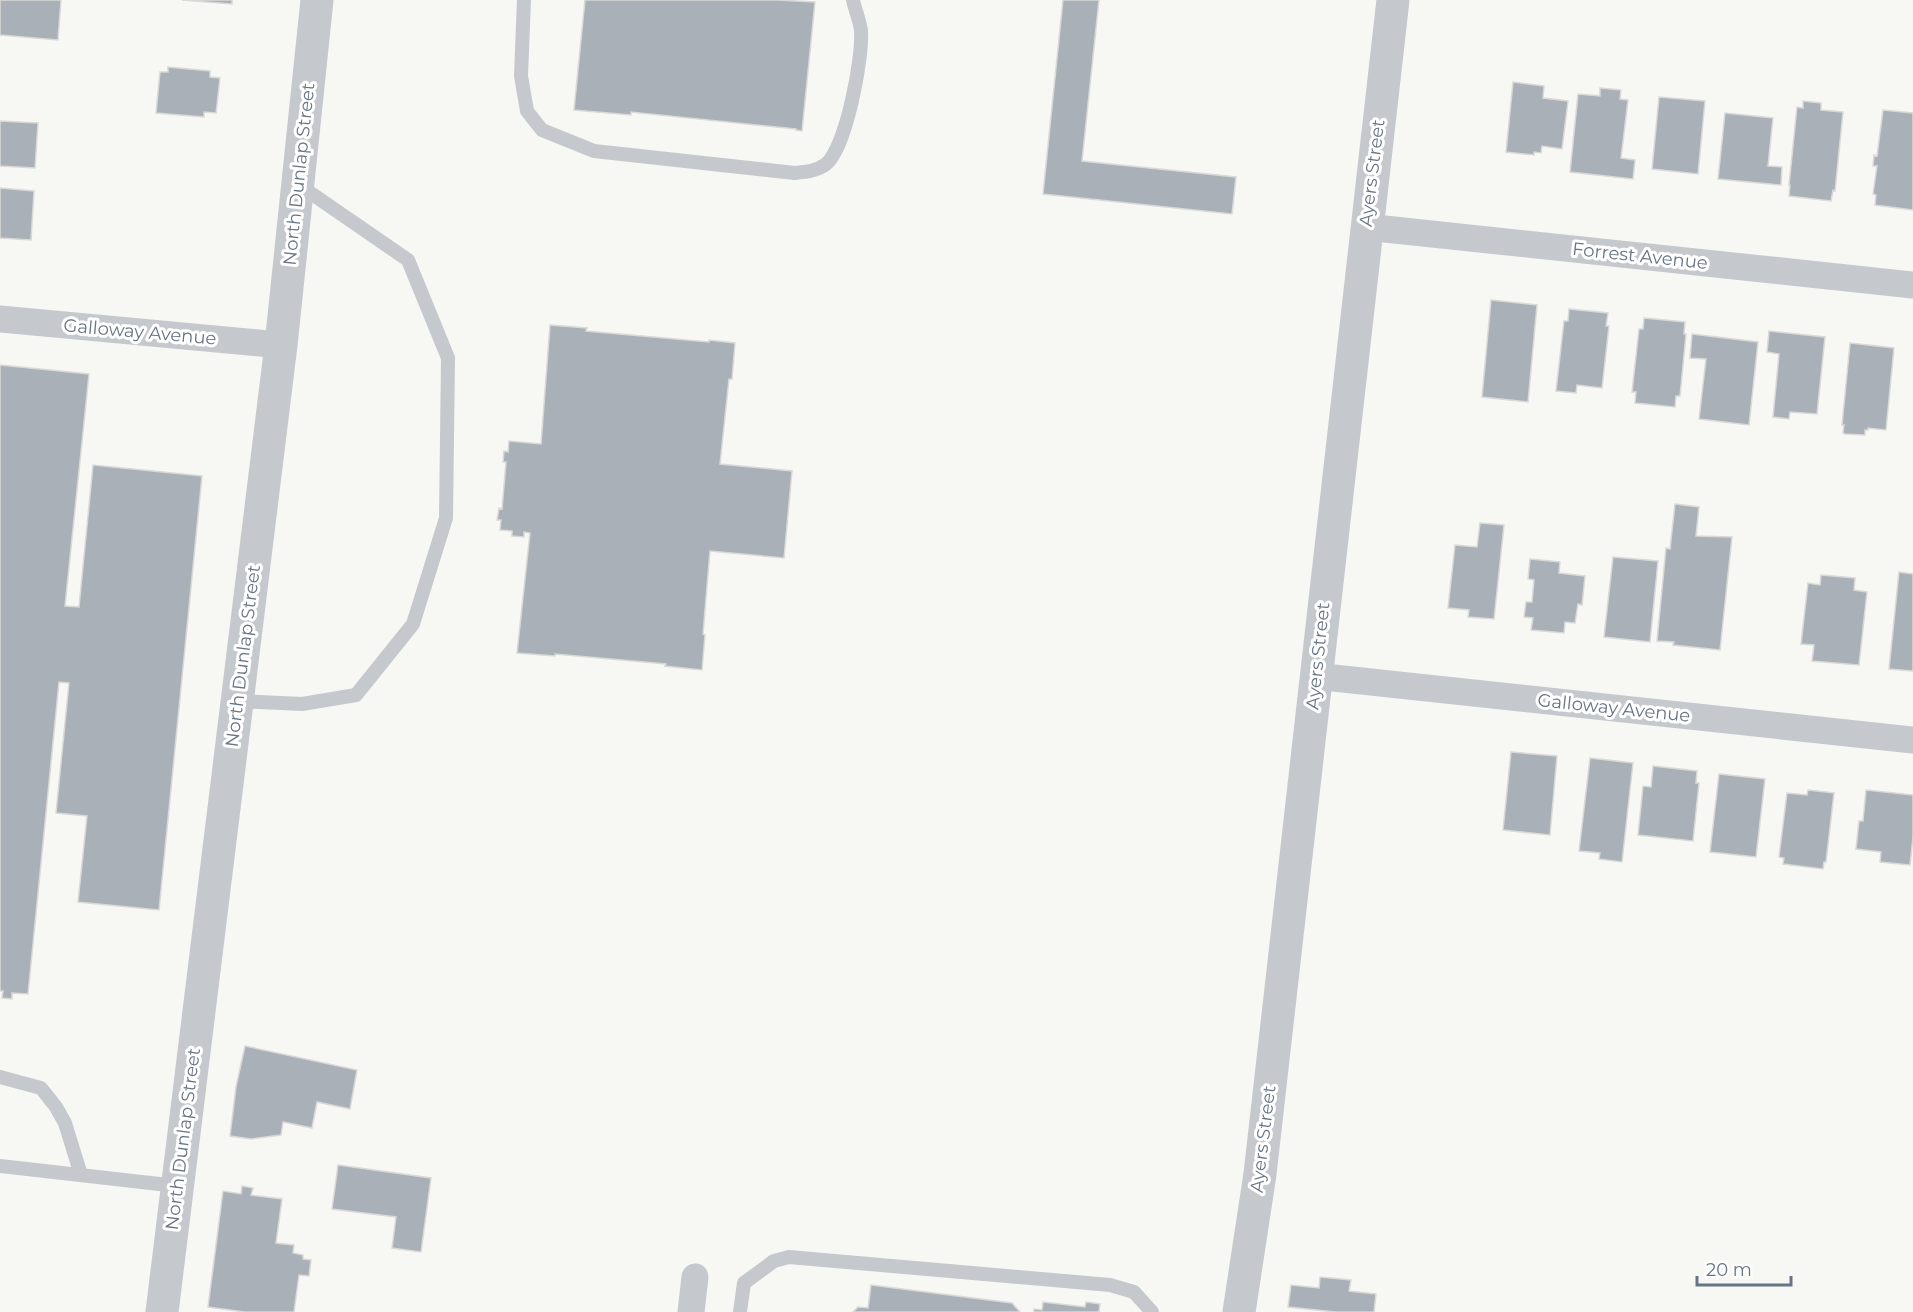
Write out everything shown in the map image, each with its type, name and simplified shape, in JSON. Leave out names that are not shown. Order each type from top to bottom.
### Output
[{"type":"street","name":"North Dunlap Street","points":[[162,1312],[281,345],[317,0]]},
{"type":"street","name":"Ayers Street","points":[[1239,1312],[1260,1174],[1393,0]]},
{"type":"street","name":"Forrest Avenue","points":[[1366,227],[1913,285]]},
{"type":"street","name":"Galloway Avenue","points":[[0,319],[281,345]]},
{"type":"street","name":"Galloway Avenue","points":[[1315,676],[1913,740]]},
{"type":"street","points":[[691,1312],[695,1277]]},
{"type":"lane","points":[[524,0],[521,76],[527,111],[542,130],[594,151],[795,173],[813,171],[826,164],[836,152],[857,79],[861,31],[853,0]]},
{"type":"lane","points":[[237,701],[302,704],[356,695],[413,624],[446,518],[448,358],[408,260],[298,184]]},
{"type":"lane","points":[[0,1077],[41,1088],[65,1123],[81,1175]]},
{"type":"lane","points":[[0,1166],[177,1186]]},
{"type":"lane","points":[[740,1312],[744,1283],[774,1260],[789,1257],[1110,1285],[1134,1292],[1152,1312]]},
{"type":"building","points":[[0,0],[61,0],[58,40],[0,35]]},
{"type":"building","points":[[182,0],[232,0],[232,4]]},
{"type":"building","points":[[585,0],[815,2],[802,131],[631,112],[631,115],[574,110]]},
{"type":"building","points":[[1063,0],[1099,0],[1082,161],[1236,177],[1232,214],[1043,194]]},
{"type":"building","points":[[168,67],[210,71],[210,77],[220,78],[216,113],[204,112],[204,117],[156,113],[160,72],[168,72]]},
{"type":"building","points":[[1513,82],[1544,86],[1543,98],[1568,101],[1562,149],[1542,146],[1541,153],[1534,152],[1534,155],[1506,152]]},
{"type":"building","points":[[1600,88],[1621,90],[1620,99],[1628,100],[1621,158],[1635,160],[1633,179],[1570,172],[1578,94],[1600,96]]},
{"type":"building","points":[[1659,97],[1705,101],[1698,174],[1652,169]]},
{"type":"building","points":[[1803,101],[1821,103],[1821,110],[1843,112],[1835,191],[1833,190],[1831,201],[1789,196],[1797,107],[1803,108]]},
{"type":"building","points":[[1883,110],[1913,113],[1913,210],[1875,205],[1876,195],[1873,194],[1877,166],[1873,166],[1874,155],[1877,156]]},
{"type":"building","points":[[1725,113],[1773,118],[1768,166],[1782,167],[1781,185],[1718,179]]},
{"type":"building","points":[[0,121],[38,123],[35,168],[0,166]]},
{"type":"building","points":[[0,188],[34,191],[31,240],[0,238]]},
{"type":"building","points":[[1491,300],[1537,305],[1528,402],[1482,397]]},
{"type":"building","points":[[1569,309],[1608,313],[1606,326],[1609,326],[1602,388],[1577,385],[1576,393],[1556,391],[1564,321],[1568,321]]},
{"type":"building","points":[[1644,318],[1685,322],[1684,334],[1686,334],[1680,396],[1676,396],[1675,407],[1635,403],[1636,392],[1632,392],[1639,329],[1643,329]]},
{"type":"building","points":[[550,325],[587,328],[586,331],[735,343],[720,464],[792,471],[784,558],[710,551],[702,670],[665,666],[666,664],[555,654],[555,656],[517,653],[530,533],[524,532],[524,537],[512,536],[512,531],[500,530],[501,520],[497,520],[499,508],[502,509],[506,462],[503,462],[504,451],[508,452],[509,441],[541,444]]},
{"type":"building","points":[[1769,331],[1825,337],[1817,414],[1790,412],[1789,419],[1773,417],[1779,354],[1767,352]]},
{"type":"building","points":[[1692,334],[1758,342],[1749,425],[1699,419],[1706,359],[1690,358]]},
{"type":"building","points":[[1850,343],[1894,348],[1886,430],[1868,428],[1865,430],[1865,435],[1843,433]]},
{"type":"building","points":[[0,365],[89,374],[65,606],[79,607],[93,465],[202,476],[159,910],[78,902],[87,816],[56,813],[69,683],[59,682],[28,994],[12,993],[12,999],[2,998],[3,991],[0,991]]},
{"type":"building","points":[[1675,504],[1699,507],[1696,536],[1732,537],[1720,650],[1657,641],[1666,548],[1670,549]]},
{"type":"building","points":[[1480,523],[1504,525],[1494,619],[1468,617],[1469,610],[1448,608],[1455,545],[1477,547]]},
{"type":"building","points":[[1613,557],[1658,561],[1650,642],[1604,637]]},
{"type":"building","points":[[1530,559],[1560,562],[1559,573],[1585,576],[1582,605],[1578,604],[1575,623],[1565,622],[1564,633],[1531,630],[1533,618],[1524,617],[1526,602],[1532,602],[1534,580],[1528,579]]},
{"type":"building","points":[[1899,572],[1913,574],[1913,671],[1889,669]]},
{"type":"building","points":[[1821,575],[1855,578],[1854,590],[1867,592],[1859,665],[1812,661],[1814,645],[1801,644],[1808,583],[1820,585]]},
{"type":"building","points":[[1511,752],[1557,756],[1550,835],[1503,830]]},
{"type":"building","points":[[1590,758],[1633,763],[1622,862],[1599,859],[1600,853],[1579,851]]},
{"type":"building","points":[[1653,766],[1697,771],[1696,783],[1699,783],[1693,841],[1638,835],[1643,786],[1651,787]]},
{"type":"building","points":[[1719,774],[1765,779],[1756,857],[1710,852]]},
{"type":"building","points":[[1808,790],[1834,793],[1826,862],[1824,862],[1823,869],[1783,864],[1784,858],[1779,857],[1787,793],[1807,795]]},
{"type":"building","points":[[1866,790],[1913,795],[1910,865],[1880,862],[1881,852],[1856,849],[1859,821],[1863,821]]},
{"type":"building","points":[[245,1046],[357,1070],[350,1109],[317,1102],[312,1128],[283,1122],[281,1135],[251,1139],[230,1136],[236,1087]]},
{"type":"building","points":[[338,1165],[431,1178],[421,1252],[392,1248],[396,1217],[332,1209]]},
{"type":"building","points":[[242,1186],[253,1188],[251,1195],[282,1199],[276,1243],[294,1245],[293,1253],[303,1255],[303,1259],[311,1260],[309,1276],[299,1275],[294,1312],[245,1312],[208,1307],[223,1191],[241,1194]]},
{"type":"building","points":[[1320,1277],[1351,1280],[1349,1291],[1376,1294],[1374,1312],[1336,1312],[1288,1307],[1291,1285],[1319,1288]]},
{"type":"building","points":[[871,1285],[1012,1303],[1020,1312],[853,1312],[858,1307],[868,1308]]},
{"type":"building","points":[[1043,1302],[1085,1307],[1086,1302],[1100,1304],[1099,1312],[1034,1312],[1034,1309],[1042,1310]]}]
